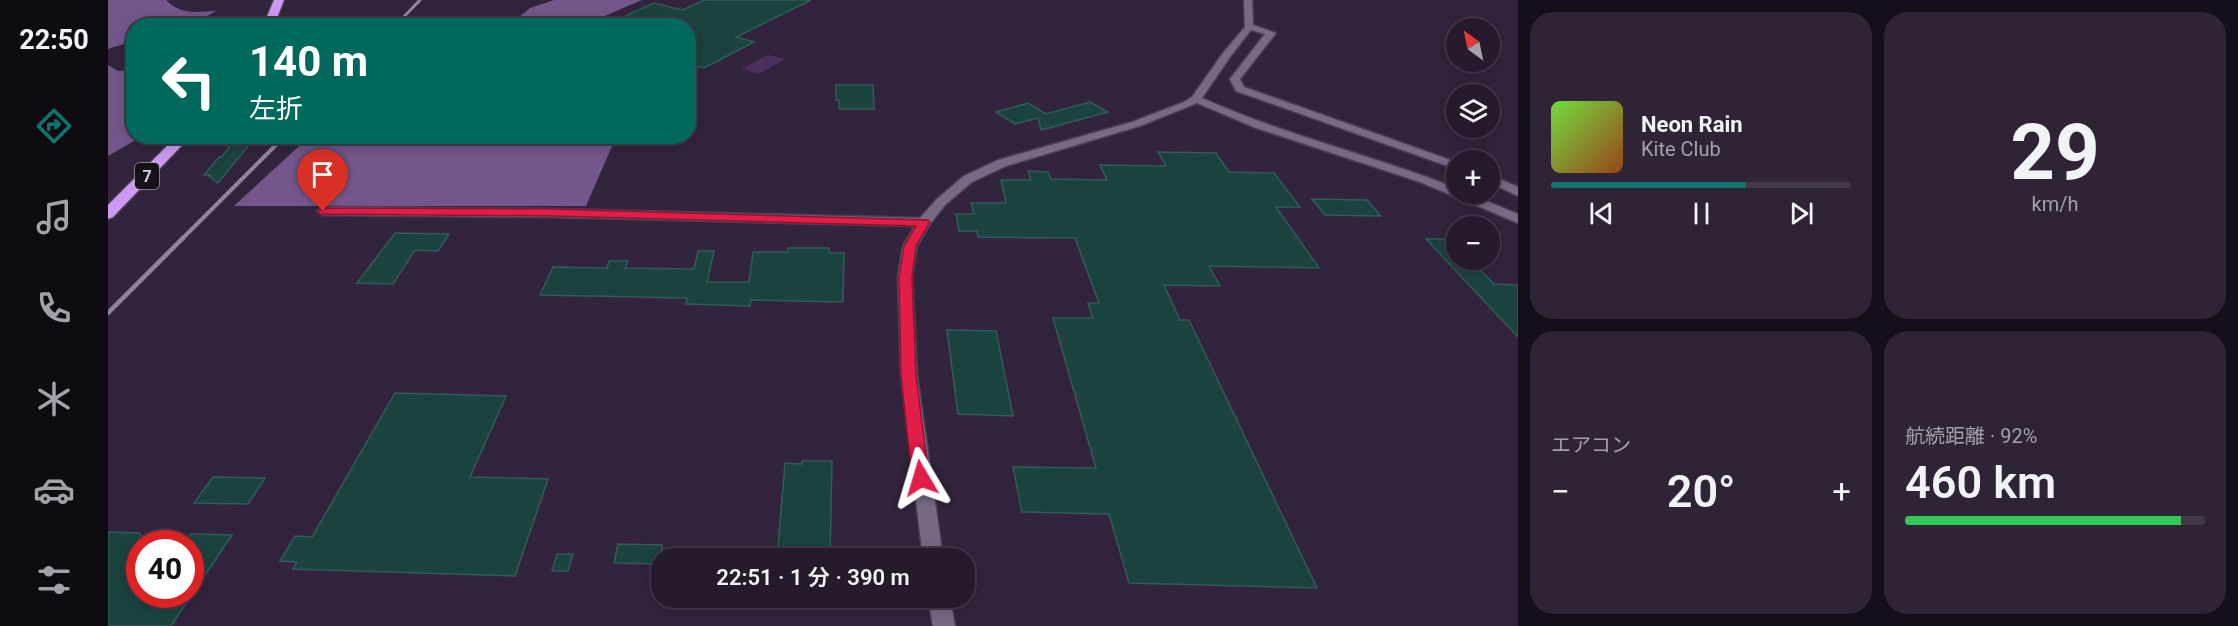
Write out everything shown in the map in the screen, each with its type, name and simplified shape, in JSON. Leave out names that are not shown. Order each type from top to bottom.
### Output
[{"type":"highway","points":[[271,18],[279,0]]},
{"type":"highway","name":"7","points":[[108,214],[177,144]]},
{"type":"street","points":[[932,548],[909,375],[905,277],[910,246],[924,222],[941,202],[968,178],[1002,163],[1136,124],[1196,99],[1226,55],[1249,27],[1248,0]]},
{"type":"street","points":[[1249,27],[1271,33],[1235,79],[1240,89],[1446,162]]},
{"type":"street","points":[[1196,99],[1240,119],[1396,168],[1446,188]]},
{"type":"street","points":[[1500,184],[1518,192]]},
{"type":"street","points":[[1483,204],[1518,219]]},
{"type":"street","points":[[323,211],[553,213],[924,222]]},
{"type":"street","points":[[941,608],[944,626]]},
{"type":"shaded area","points":[[108,0],[166,0],[183,10],[216,11],[204,18],[126,18],[126,43],[108,49]]},
{"type":"shaded area","points":[[554,0],[642,0],[600,18],[518,18],[530,8]]},
{"type":"shaded area","points":[[768,55],[785,59],[759,74],[741,69]]},
{"type":"shaded area","points":[[108,65],[118,71],[126,70],[126,144],[129,144],[108,156]]},
{"type":"shaded area","points":[[301,144],[613,144],[586,206],[234,206]]},
{"type":"building","points":[[705,0],[811,0],[736,37],[754,42],[704,68],[696,66],[696,18],[621,18],[654,3],[682,10]]},
{"type":"building","points":[[836,85],[873,85],[874,109],[839,109],[839,100],[836,100]]},
{"type":"building","points":[[1090,102],[1108,112],[1041,130],[1038,118],[1015,124],[996,112],[1028,103],[1046,114]]},
{"type":"building","points":[[231,144],[250,144],[218,183],[209,176],[211,175],[204,175],[219,157],[222,157]]},
{"type":"building","points":[[1158,152],[1216,153],[1229,172],[1274,173],[1300,207],[1276,207],[1319,268],[1209,266],[1220,286],[1164,285],[1180,320],[1189,320],[1317,588],[1129,583],[1109,514],[1022,512],[1013,467],[1096,468],[1053,318],[1093,318],[1088,303],[1099,303],[1075,238],[978,237],[977,231],[959,231],[956,214],[974,214],[971,203],[1006,203],[1001,180],[1031,180],[1028,171],[1048,172],[1051,179],[1107,180],[1100,165],[1166,166]]},
{"type":"building","points":[[1312,199],[1367,200],[1381,216],[1325,215]]},
{"type":"building","points":[[395,233],[449,234],[438,251],[415,250],[393,284],[357,283]]},
{"type":"building","points":[[1426,239],[1446,239],[1446,260]]},
{"type":"building","points":[[788,248],[829,248],[829,253],[844,253],[843,302],[751,300],[750,306],[686,304],[687,298],[540,295],[553,267],[607,268],[609,261],[628,261],[625,268],[694,269],[698,251],[714,251],[707,282],[749,282],[753,252],[788,252]]},
{"type":"building","points":[[1455,270],[1480,270],[1494,284],[1518,285],[1518,337]]},
{"type":"building","points":[[947,330],[996,331],[1013,416],[958,414]]},
{"type":"building","points":[[395,393],[506,396],[470,477],[548,479],[515,576],[293,569],[297,562],[280,561],[295,536],[312,537]]},
{"type":"building","points":[[802,461],[832,461],[830,548],[778,548],[785,463],[802,464]]},
{"type":"building","points":[[213,477],[265,478],[248,504],[194,503]]},
{"type":"building","points":[[108,532],[126,533],[126,608],[183,608],[171,626],[108,626]]},
{"type":"building","points":[[204,534],[232,535],[204,577]]},
{"type":"building","points":[[618,544],[662,545],[662,548],[651,548],[651,564],[614,563]]},
{"type":"building","points":[[557,554],[573,554],[568,571],[552,571]]},
{"type":"railway","points":[[403,18],[420,0]]},
{"type":"railway","points":[[108,313],[277,144]]},
{"type":"route","points":[[323,211],[553,213],[924,222],[910,246],[905,277],[909,375],[921,478]]}]
